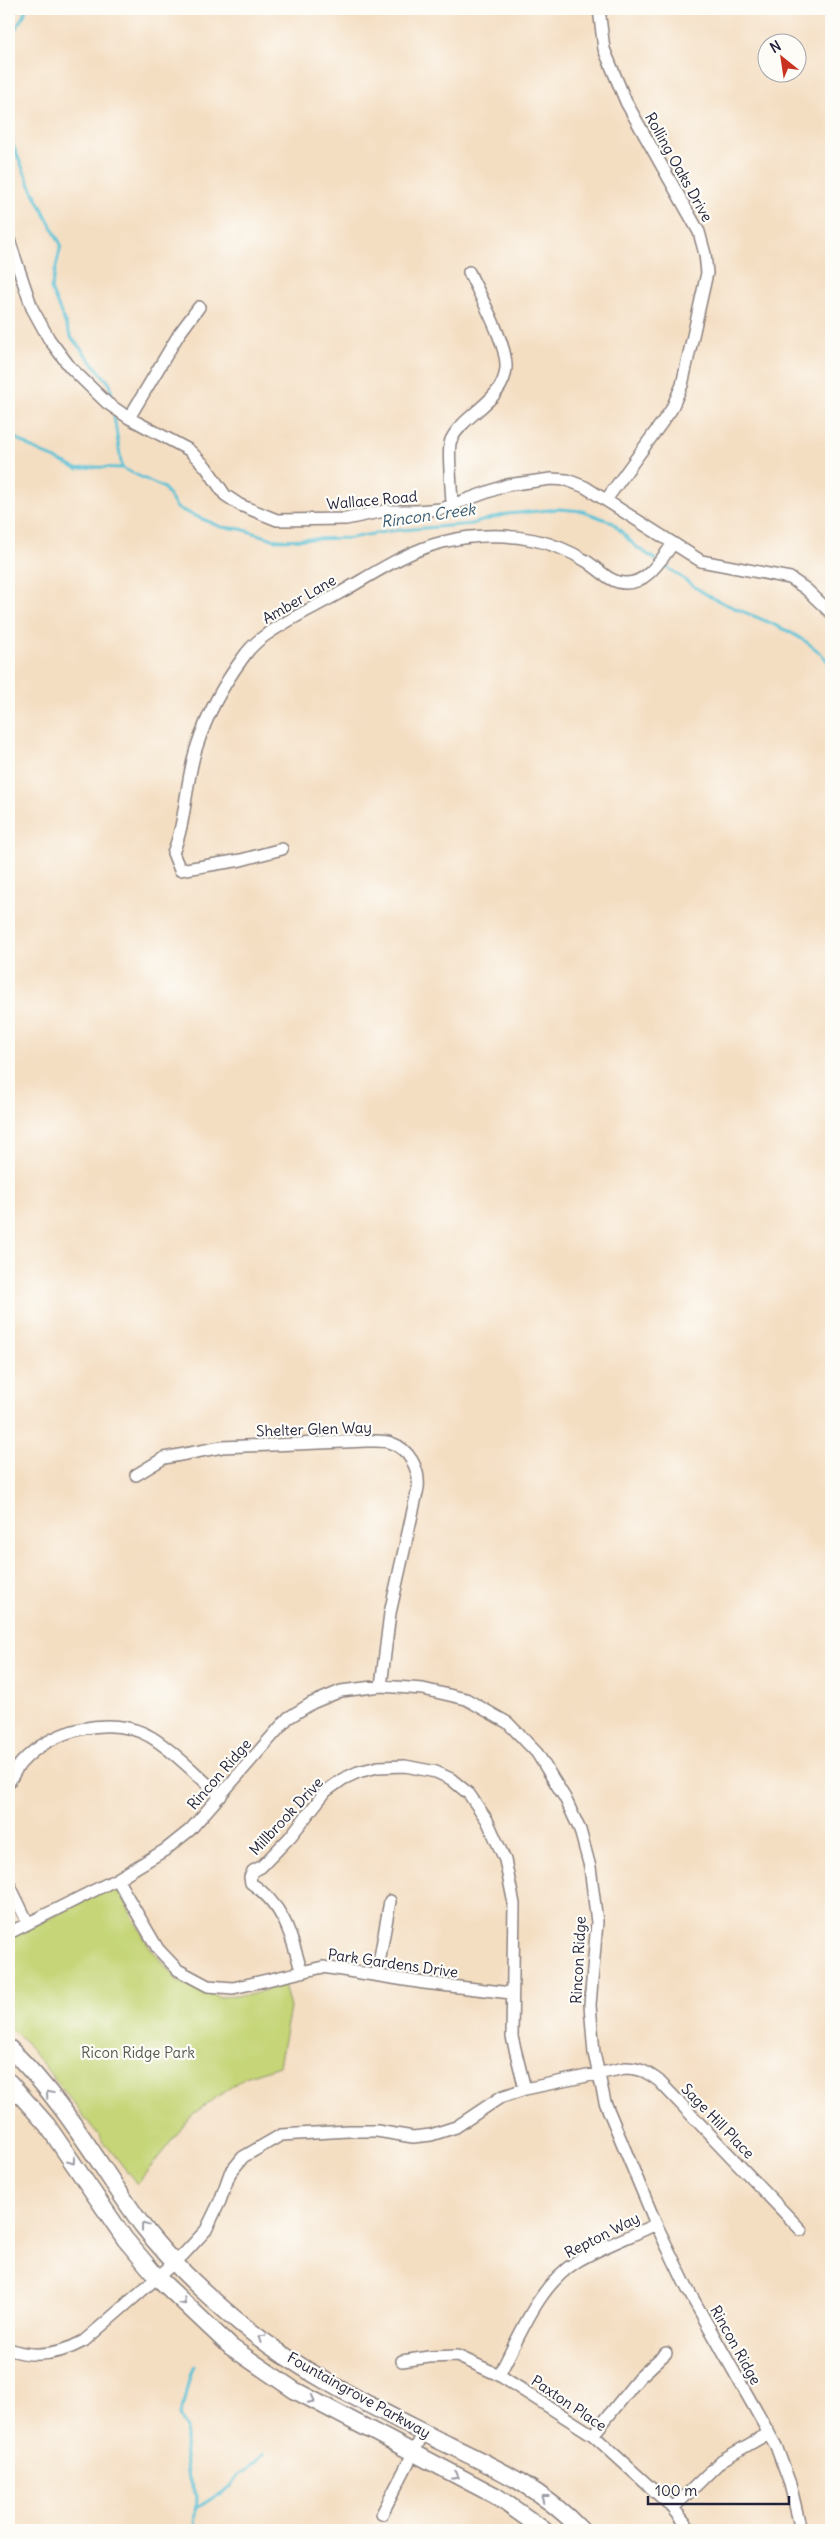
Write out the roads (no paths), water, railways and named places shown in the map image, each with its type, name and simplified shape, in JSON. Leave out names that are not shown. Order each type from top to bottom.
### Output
[{"type":"main road","name":"Fountaingrove Parkway","points":[[9,2048],[63,2110],[143,2225],[174,2263],[247,2328],[305,2369],[509,2475],[545,2498],[581,2530]]},
{"type":"main road","name":"Fountaingrove Parkway","points":[[9,2082],[47,2125],[126,2239],[157,2277],[231,2347],[294,2390],[412,2454],[496,2496],[544,2530]]},
{"type":"street","name":"Rolling Oaks Drive","points":[[599,9],[602,41],[609,62],[626,102],[699,232],[706,254],[707,273],[682,385],[671,410],[606,500]]},
{"type":"street","name":"Wallace Road","points":[[9,240],[24,292],[52,343],[70,367],[95,393],[129,418],[189,450],[206,467],[225,495],[240,505],[277,520],[346,519],[384,511],[417,512],[452,505],[507,484],[551,479],[567,480],[585,487],[701,561],[790,578],[806,589],[831,613]]},
{"type":"street","points":[[452,505],[450,441],[499,388],[506,368],[500,339],[468,272]]},
{"type":"street","points":[[129,418],[179,334],[199,307]]},
{"type":"street","name":"Amber Lane","points":[[282,849],[241,860],[180,870],[173,853],[181,833],[197,747],[208,720],[222,690],[241,660],[263,638],[410,554],[441,542],[486,536],[547,543],[567,551],[611,580],[624,583],[640,580],[654,567],[673,544]]},
{"type":"street","name":"Shelter Glen Way","points":[[136,1475],[164,1458],[222,1447],[367,1441],[390,1442],[410,1457],[418,1481],[390,1614],[381,1686]]},
{"type":"street","name":"Rincon Ridge","points":[[9,1933],[117,1878],[165,1850],[190,1830],[288,1718],[312,1702],[341,1691],[381,1686],[423,1689],[466,1698],[508,1722],[536,1753],[566,1798],[580,1830],[590,1867],[597,1922],[590,2005],[598,2073],[605,2102],[616,2133],[656,2224],[688,2290],[768,2433],[790,2484],[801,2530]]},
{"type":"street","points":[[9,1782],[21,1763],[56,1738],[89,1728],[113,1726],[136,1731],[175,1753],[221,1796]]},
{"type":"street","name":"Millbrook Drive","points":[[301,1970],[289,1927],[272,1902],[261,1889],[252,1883],[250,1877],[253,1871],[262,1867],[290,1837],[326,1791],[342,1779],[358,1772],[378,1767],[405,1766],[436,1772],[451,1779],[468,1794],[486,1820],[505,1860],[514,1904],[512,2037],[525,2089]]},
{"type":"street","name":"Park Gardens Drive","points":[[117,1878],[158,1950],[168,1961],[193,1980],[208,1986],[233,1988],[301,1970],[323,1967],[377,1974],[424,1983],[512,1993]]},
{"type":"street","points":[[9,1884],[28,1923]]},
{"type":"street","points":[[377,1974],[390,1900]]},
{"type":"street","name":"Sage Hill Place","points":[[9,2349],[47,2355],[68,2350],[84,2340],[174,2263],[206,2230],[220,2201],[230,2173],[243,2158],[280,2135],[377,2131],[413,2137],[431,2135],[456,2127],[501,2097],[525,2089],[625,2068],[637,2068],[647,2071],[659,2081],[801,2230]]},
{"type":"street","name":"Repton Way","points":[[499,2374],[540,2300],[558,2278],[576,2262],[656,2224]]},
{"type":"street","points":[[593,2435],[640,2378],[666,2352]]},
{"type":"street","name":"Paxton Place","points":[[402,2361],[429,2357],[457,2356],[499,2374],[593,2435],[673,2508],[691,2530]]},
{"type":"street","points":[[382,2514],[424,2432]]},
{"type":"street","points":[[673,2508],[722,2460],[768,2433]]},
{"type":"waterway","points":[[9,39],[26,9]]},
{"type":"waterway","points":[[9,136],[29,183],[61,245],[51,289],[71,337],[110,384],[112,397]]},
{"type":"waterway","points":[[114,416],[122,468]]},
{"type":"waterway","name":"Rincon Creek","points":[[9,434],[34,449],[77,469],[94,467],[122,468],[164,488],[177,508],[221,527],[241,529],[276,540],[350,538],[390,531],[471,524],[507,514],[560,509],[582,511],[612,522],[635,546],[656,560]]},
{"type":"waterway","name":"Rincon Creek","points":[[662,564],[709,596],[776,625],[808,643],[831,666]]},
{"type":"waterway","points":[[194,2366],[189,2378],[180,2415],[186,2428],[184,2449],[188,2479],[197,2496],[195,2530]]},
{"type":"waterway","points":[[197,2508],[231,2486],[238,2475],[249,2469],[264,2454]]},
{"type":"park label","name":"Ricon Ridge Park","points":[[138,2052]]}]
